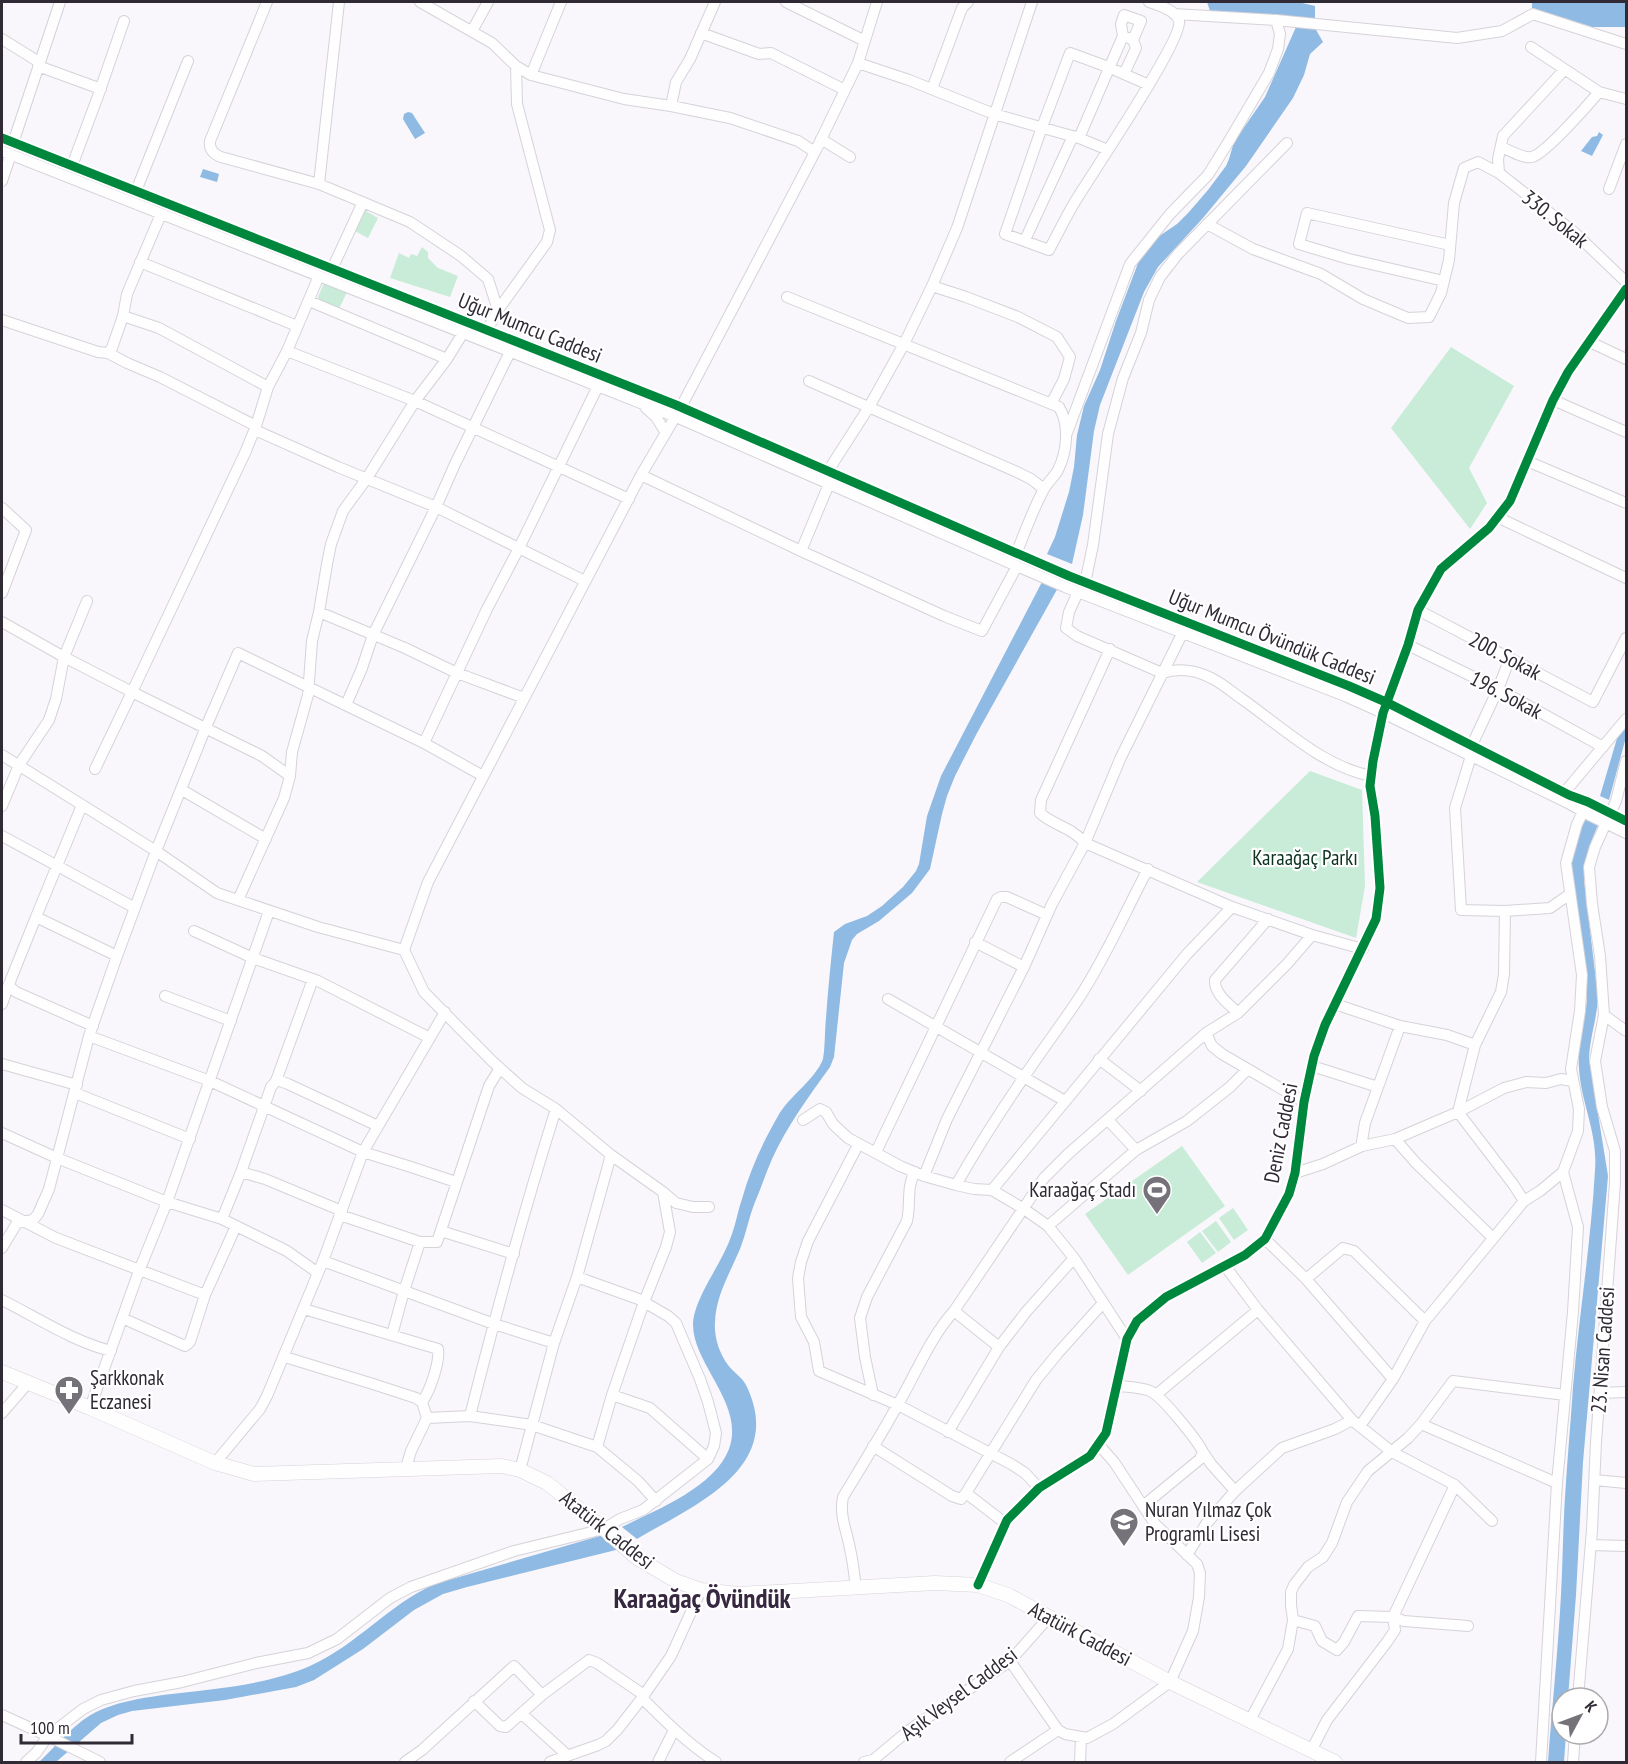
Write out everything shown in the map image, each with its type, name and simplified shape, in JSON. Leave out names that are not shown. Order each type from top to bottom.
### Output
[{"type":"main road","name":"Atatürk Caddesi","points":[[2,1372],[215,1463],[254,1474],[502,1466],[520,1470],[547,1483],[604,1528],[637,1558],[676,1581],[701,1590],[738,1594],[935,1583],[978,1585],[1008,1595],[1248,1722],[1335,1762]]},
{"type":"street","points":[[13,143],[60,2]]},
{"type":"street","points":[[267,2],[210,141],[210,147],[217,155],[319,184],[410,222],[461,256],[488,279],[498,310]]},
{"type":"street","points":[[319,184],[339,2]]},
{"type":"street","points":[[420,2],[492,43],[516,66],[531,75],[624,99],[730,118],[798,141],[815,152]]},
{"type":"street","points":[[472,31],[488,2]]},
{"type":"street","points":[[531,75],[561,2]]},
{"type":"street","points":[[671,106],[676,82],[690,59],[714,2]]},
{"type":"street","points":[[786,2],[865,41]]},
{"type":"street","points":[[710,1207],[693,1207],[676,1203],[611,1155],[556,1109],[522,1088],[424,992],[404,950],[428,882],[641,475],[679,412],[815,152],[858,63],[877,2]]},
{"type":"street","points":[[932,89],[962,8],[968,2]]},
{"type":"street","points":[[828,471],[869,407],[904,344],[932,286],[957,228],[1032,2]]},
{"type":"street","points":[[1149,2],[1174,14],[1276,20],[1457,38],[1502,31],[1533,14],[1626,44]]},
{"type":"street","points":[[1149,85],[1070,52],[1005,234],[1049,250],[1073,205],[1149,85],[1178,32],[1179,21],[1174,14]]},
{"type":"street","points":[[1016,554],[1044,489],[1057,471],[1063,456],[1067,433],[1130,264],[1170,214],[1208,175],[1229,141],[1269,73],[1278,49],[1280,34],[1276,20]]},
{"type":"street","points":[[72,166],[124,21]]},
{"type":"street","points":[[701,33],[759,54],[771,53],[845,90]]},
{"type":"street","points":[[1025,240],[1108,67],[1128,38],[1136,48],[1124,74]]},
{"type":"street","points":[[2,39],[38,64],[101,89]]},
{"type":"street","points":[[1531,47],[1599,92],[1626,99]]},
{"type":"street","points":[[136,191],[188,61]]},
{"type":"street","points":[[858,63],[994,114],[1076,137],[1108,150]]},
{"type":"street","points":[[484,335],[498,310],[550,235],[517,104],[516,66]]},
{"type":"street","points":[[1498,173],[1498,159],[1503,136],[1564,70]]},
{"type":"street","points":[[1501,147],[1528,157],[1534,156],[1554,140],[1599,92]]},
{"type":"street","name":"Uğur Mumcu Caddesi","points":[[2,138],[332,269],[466,328]]},
{"type":"street","points":[[821,139],[850,157]]},
{"type":"street","points":[[1287,143],[1178,254],[1160,277],[1149,300],[1141,333],[1123,378],[1108,434],[1093,545],[1082,587],[1069,612],[1066,628],[1077,636],[1162,674],[1182,670],[1211,678],[1325,758],[1354,772],[1371,776]]},
{"type":"street","points":[[1609,189],[1626,144]]},
{"type":"street","points":[[2,181],[6,153]]},
{"type":"street","name":"Uğur Mumcu Caddesi","points":[[6,153],[319,276],[466,328],[828,471],[1016,554],[1039,569]]},
{"type":"street","name":"330. Sokak","points":[[1450,245],[1454,203],[1464,168],[1478,162],[1498,173],[1574,232],[1626,282]]},
{"type":"street","points":[[332,269],[363,202]]},
{"type":"street","points":[[1207,224],[1253,249],[1321,274],[1363,299],[1408,318],[1429,317],[1441,293],[1444,281],[1449,260],[1450,245],[1307,213],[1299,244],[1348,259],[1444,281]]},
{"type":"street","points":[[108,353],[112,348],[123,316],[127,294],[161,214]]},
{"type":"street","points":[[140,262],[297,326]]},
{"type":"street","points":[[95,769],[213,524],[255,428],[268,387],[287,351],[319,276]]},
{"type":"street","points":[[932,286],[1018,317],[1057,338],[1070,357],[1064,379],[1051,404]]},
{"type":"street","name":"Deniz Caddesi","points":[[978,1585],[1007,1520],[1039,1488],[1090,1456],[1099,1445],[1106,1433],[1127,1339],[1137,1321],[1166,1297],[1245,1255],[1265,1239],[1289,1194],[1295,1173],[1304,1102],[1312,1066],[1325,1025],[1376,919],[1380,888],[1371,776],[1386,708],[1418,610],[1441,568],[1489,528],[1510,501],[1553,400],[1568,372],[1626,289]]},
{"type":"street","points":[[787,297],[1059,407],[1067,433]]},
{"type":"street","points":[[309,302],[447,359]]},
{"type":"street","points":[[123,316],[159,328],[268,387]]},
{"type":"street","points":[[2,320],[98,352],[108,353],[160,376],[255,428],[338,467],[436,507],[585,581]]},
{"type":"street","points":[[238,900],[284,798],[290,776],[292,752],[310,687],[312,640],[327,564],[343,511],[466,328]]},
{"type":"street","name":"Uğur Mumcu Caddesi","points":[[484,335],[510,352],[642,404],[679,412],[829,484],[1017,566],[1039,569]]},
{"type":"street","points":[[1590,342],[1626,359]]},
{"type":"street","points":[[287,351],[415,401],[629,499]]},
{"type":"street","points":[[346,705],[373,635],[510,352]]},
{"type":"street","points":[[809,381],[1017,472],[1044,489]]},
{"type":"street","points":[[424,743],[487,609],[560,467],[598,386]]},
{"type":"street","points":[[1553,400],[1626,432]]},
{"type":"street","points":[[642,404],[656,417],[666,433]]},
{"type":"street","points":[[1527,461],[1626,503]]},
{"type":"street","points":[[641,475],[801,551],[982,631],[1017,566]]},
{"type":"street","points":[[801,551],[829,484]]},
{"type":"street","points":[[2,508],[26,530],[2,593]]},
{"type":"street","points":[[1497,517],[1626,578]]},
{"type":"street","name":"Uğur Mumcu Övündük Caddesi","points":[[1039,569],[1316,673],[1472,751],[1568,803],[1588,809]]},
{"type":"street","name":"Uğur Mumcu Övündük Caddesi","points":[[1082,587],[1182,634],[1386,708]]},
{"type":"street","points":[[2,806],[19,765],[49,720],[56,699],[64,657],[87,601]]},
{"type":"street","name":"200. Sokak","points":[[1418,610],[1593,702],[1626,638]]},
{"type":"street","points":[[319,612],[457,673],[524,698]]},
{"type":"street","points":[[2,622],[64,657],[262,756],[290,776]]},
{"type":"street","points":[[873,1395],[860,1318],[867,1297],[907,1221],[910,1209],[910,1181],[920,1174],[1024,967],[1047,915],[1084,843],[1121,757],[1182,634]]},
{"type":"street","name":"196. Sokak","points":[[1408,645],[1498,690],[1603,747]]},
{"type":"street","points":[[1110,649],[1040,803],[1040,813],[1045,818],[1077,834],[1084,843],[1232,907],[1312,935],[1363,949]]},
{"type":"street","points":[[2,1248],[17,1223],[33,1220],[38,1214],[49,1189],[91,1031],[117,956],[156,851],[238,653],[424,743],[483,776]]},
{"type":"street","points":[[1510,658],[1472,751],[1455,807],[1461,910],[1550,909],[1570,894]]},
{"type":"street","points":[[1564,793],[1626,719]]},
{"type":"street","name":"Uğur Mumcu Övündük Caddesi","points":[[1472,751],[1564,793],[1588,809]]},
{"type":"street","points":[[2,755],[156,851],[218,893],[318,927],[404,950]]},
{"type":"street","name":"23. Nisan Caddesi","points":[[1579,1686],[1591,1545],[1615,1183],[1615,1151],[1602,1107],[1595,1061],[1604,1015],[1600,956],[1589,867],[1605,817],[1616,801],[1626,760]]},
{"type":"street","points":[[182,790],[266,839]]},
{"type":"street","points":[[2,1004],[82,805]]},
{"type":"street","points":[[1187,1555],[1206,1524],[1235,1491],[1282,1448],[1356,1423],[1393,1379],[1425,1321],[1493,1238],[1524,1201],[1563,1172],[1578,1131],[1579,1109],[1571,1069],[1580,1011],[1582,975],[1566,863],[1570,844],[1588,809],[1605,817],[1626,834]]},
{"type":"street","points":[[1605,817],[1626,821]]},
{"type":"street","points":[[2,836],[135,908]]},
{"type":"street","points":[[956,1185],[1023,1077],[1079,998],[1109,948],[1148,869]]},
{"type":"street","points":[[876,1152],[997,899],[1007,897],[1047,915]]},
{"type":"street","points":[[992,1190],[1187,954],[1232,907]]},
{"type":"street","points":[[90,1408],[139,1271],[190,1139],[269,911]]},
{"type":"street","points":[[1458,1112],[1476,1045],[1501,992],[1504,974],[1505,911]]},
{"type":"street","points":[[36,917],[117,956]]},
{"type":"street","points":[[1238,1013],[1219,995],[1214,984],[1215,980],[1268,919]]},
{"type":"street","points":[[194,931],[253,957],[313,979],[430,1038]]},
{"type":"street","points":[[856,1587],[850,1548],[840,1508],[843,1497],[944,1323],[1044,1178],[1068,1154],[1206,1033],[1238,1013],[1287,964],[1312,935]]},
{"type":"street","points":[[975,942],[1024,967]]},
{"type":"street","points":[[222,1219],[313,979]]},
{"type":"street","points":[[9,984],[16,992],[91,1031],[210,1081],[363,1152],[456,1182]]},
{"type":"street","points":[[165,996],[231,1021]]},
{"type":"street","points":[[888,999],[1065,1101]]},
{"type":"street","points":[[1335,1004],[1400,1026],[1447,1035],[1476,1045]]},
{"type":"street","points":[[215,1463],[260,1409],[272,1387],[363,1152],[445,1012]]},
{"type":"street","points":[[1604,1015],[1626,1031]]},
{"type":"street","points":[[1362,1146],[1365,1124],[1400,1026]]},
{"type":"street","points":[[1206,1033],[1212,1046],[1222,1054],[1304,1102]]},
{"type":"street","points":[[1099,1059],[1141,1091]]},
{"type":"street","points":[[2,1064],[76,1089],[190,1139]]},
{"type":"street","points":[[1312,1066],[1378,1088]]},
{"type":"street","points":[[241,1172],[265,1179],[341,1213],[420,1242],[437,1242],[489,1086],[500,1068]]},
{"type":"street","points":[[1048,1226],[1136,1150],[1187,1121],[1230,1087],[1247,1070]]},
{"type":"street","points":[[1295,1173],[1323,1164],[1362,1146],[1395,1139],[1458,1112],[1504,1088],[1526,1082],[1546,1083],[1561,1079],[1572,1081]]},
{"type":"street","points":[[276,1081],[288,1084],[378,1126]]},
{"type":"street","points":[[470,1416],[540,1159],[556,1109]]},
{"type":"street","points":[[803,1120],[820,1109],[826,1112],[840,1131],[858,1144],[900,1166],[974,1190],[992,1190],[1024,1209],[1048,1226],[1074,1258],[1127,1339]]},
{"type":"street","points":[[1458,1112],[1524,1201]]},
{"type":"street","points":[[1108,1120],[1136,1150]]},
{"type":"street","points":[[2,1133],[57,1158],[167,1202],[222,1219],[287,1251],[318,1273]]},
{"type":"street","points":[[1395,1139],[1462,1210],[1493,1238]]},
{"type":"street","points":[[858,1144],[808,1241],[798,1278],[801,1317],[814,1342],[819,1371],[898,1405],[1025,1473],[1039,1488]]},
{"type":"street","points":[[520,1470],[554,1343],[577,1277],[611,1155]]},
{"type":"street","points":[[1541,1762],[1557,1483],[1573,1312],[1578,1227],[1563,1172]]},
{"type":"street","points":[[597,1447],[612,1395],[670,1232],[663,1192]]},
{"type":"street","points":[[2,1210],[56,1238],[205,1295]]},
{"type":"street","points":[[122,1318],[185,1346],[190,1342],[205,1295],[236,1226]]},
{"type":"street","points":[[441,1231],[514,1254]]},
{"type":"street","points":[[1265,1239],[1306,1279],[1393,1379]]},
{"type":"street","points":[[392,1335],[420,1242]]},
{"type":"street","points":[[1306,1279],[1343,1248],[1354,1251],[1425,1321]]},
{"type":"street","points":[[948,1432],[999,1347],[1026,1312],[1074,1258]]},
{"type":"street","points":[[323,1260],[494,1324],[554,1343]]},
{"type":"street","points":[[1225,1266],[1258,1310],[1356,1423],[1392,1452],[1455,1485],[1492,1521]]},
{"type":"street","points":[[26,1762],[36,1753],[48,1736],[83,1709],[101,1700],[308,1653],[337,1639],[382,1604],[411,1587],[514,1551],[604,1528],[643,1510],[708,1459],[714,1446],[716,1433],[700,1379],[676,1323],[644,1302],[577,1277]]},
{"type":"street","points":[[2,1300],[90,1345],[111,1351]]},
{"type":"street","points":[[873,1446],[951,1496],[961,1498],[1036,1380],[1103,1303]]},
{"type":"street","points":[[304,1309],[438,1349],[439,1356],[427,1396],[422,1402]]},
{"type":"street","points":[[1157,1394],[1258,1310]]},
{"type":"street","points":[[954,1311],[999,1347]]},
{"type":"street","points":[[285,1357],[416,1398],[422,1402],[427,1418],[411,1451],[406,1468]]},
{"type":"street","points":[[1248,1722],[1288,1649],[1293,1620],[1291,1592],[1294,1585],[1308,1567],[1323,1557],[1332,1543],[1347,1502],[1368,1471],[1408,1438],[1453,1381],[1565,1395]]},
{"type":"street","points":[[2,1413],[28,1383]]},
{"type":"street","points":[[1118,1386],[1142,1389],[1157,1394],[1235,1491]]},
{"type":"street","points":[[1600,1394],[1626,1392]]},
{"type":"street","points":[[612,1395],[650,1408],[708,1459]]},
{"type":"street","points":[[427,1418],[470,1416],[532,1425],[597,1447],[638,1481],[656,1501]]},
{"type":"street","points":[[1421,1424],[1557,1483]]},
{"type":"street","points":[[1010,1661],[1058,1730],[1087,1738],[1113,1724],[1170,1682],[1193,1631],[1199,1597],[1200,1573],[1197,1564],[1155,1524],[1114,1462],[1099,1445]]},
{"type":"street","points":[[1143,1506],[1200,1459],[1203,1452]]},
{"type":"street","points":[[1595,1480],[1626,1483]]},
{"type":"street","points":[[1311,1751],[1327,1720],[1395,1629],[1393,1617],[1455,1485]]},
{"type":"street","points":[[966,1493],[1001,1520],[1007,1520]]},
{"type":"street","points":[[1591,1545],[1626,1546]]},
{"type":"street","points":[[550,1762],[606,1741],[618,1729],[671,1656],[701,1590]]},
{"type":"street","points":[[1293,1620],[1315,1626],[1322,1641],[1337,1650],[1358,1616],[1393,1617],[1404,1621],[1468,1626]]},
{"type":"street","name":"Aşık Veysel Caddesi","points":[[864,1762],[873,1760],[908,1731],[1010,1661],[1049,1617]]},
{"type":"street","points":[[474,1701],[500,1726],[506,1727],[542,1695],[589,1660],[597,1663],[643,1697],[674,1730],[701,1753],[716,1762]]},
{"type":"street","points":[[405,1762],[422,1750],[514,1666],[542,1695]]},
{"type":"street","points":[[522,1714],[567,1755]]},
{"type":"street","points":[[2,1715],[100,1762]]},
{"type":"street","points":[[658,1762],[674,1730]]},
{"type":"street","points":[[1010,1762],[1058,1730]]},
{"type":"street","points":[[1080,1762],[1082,1738]]},
{"type":"street","points":[[1574,1762],[1575,1746]]},
{"type":"street","points":[[71,1762],[80,1753]]},
{"type":"green space","points":[[364,210],[378,218],[368,238],[353,230]]},
{"type":"green space","points":[[422,247],[428,252],[428,258],[438,268],[458,276],[450,297],[390,278],[399,253],[409,258],[411,254],[417,256]]},
{"type":"green space","points":[[324,283],[348,290],[338,311],[321,303],[318,297]]},
{"type":"green space","points":[[1451,347],[1514,386],[1469,468],[1487,503],[1470,529],[1391,428]]},
{"type":"green space","name":"Karaağaç Parkı","points":[[1310,771],[1362,790],[1365,886],[1356,938],[1197,882]]},
{"type":"green space","points":[[1182,1146],[1225,1206],[1128,1275],[1085,1214]]},
{"type":"green space","points":[[1233,1208],[1248,1230],[1234,1240],[1219,1218]]},
{"type":"green space","points":[[1216,1221],[1231,1242],[1218,1252],[1202,1231]]},
{"type":"green space","points":[[1200,1232],[1216,1253],[1202,1263],[1187,1242]]},
{"type":"water","points":[[1207,2],[1298,2],[1315,6],[1315,28],[1323,42],[1310,54],[1304,75],[1293,98],[1246,166],[1158,267],[1144,292],[1100,405],[1094,431],[1083,515],[1072,564],[1047,554],[1055,537],[1069,492],[1077,435],[1084,406],[1100,370],[1140,258],[1152,241],[1177,224],[1189,212],[1226,166],[1234,142],[1265,97],[1296,27],[1210,11]]},
{"type":"water","points":[[1532,2],[1626,2],[1626,27],[1592,27],[1532,8]]},
{"type":"water","points":[[412,113],[425,133],[415,139],[403,119],[404,114]]},
{"type":"water","points":[[1599,132],[1603,135],[1592,156],[1581,151],[1592,137],[1597,136]]},
{"type":"water","points":[[203,169],[219,174],[217,182],[200,177]]},
{"type":"water","points":[[1043,580],[1059,586],[955,776],[942,814],[930,869],[912,893],[852,940],[844,963],[834,1057],[830,1067],[791,1123],[772,1159],[740,1249],[721,1293],[716,1312],[716,1339],[730,1368],[746,1385],[755,1414],[754,1439],[745,1461],[728,1480],[707,1497],[637,1539],[622,1527],[667,1505],[698,1486],[722,1463],[729,1449],[732,1431],[729,1413],[697,1345],[693,1329],[695,1312],[724,1254],[749,1177],[767,1136],[783,1109],[814,1074],[823,1059],[834,932],[882,906],[903,887],[916,871],[927,816],[941,776]]},
{"type":"water","points":[[1626,724],[1626,737],[1609,800],[1600,796],[1618,735]]},
{"type":"water","points":[[1584,817],[1598,825],[1588,852],[1584,873],[1598,997],[1589,1058],[1608,1176],[1583,1462],[1569,1686],[1554,1686],[1573,1387],[1595,1170],[1594,1143],[1579,1068],[1579,1050],[1587,996],[1571,865],[1572,853]]},
{"type":"water","points":[[603,1535],[620,1549],[443,1594],[414,1610],[363,1649],[314,1680],[296,1687],[225,1700],[132,1711],[118,1715],[101,1723],[56,1762],[39,1762],[75,1726],[103,1709],[136,1699],[255,1683],[300,1670],[343,1647],[403,1602],[435,1584]]},
{"type":"water","points":[[1550,1738],[1550,1746],[1565,1746],[1564,1762],[1548,1762]]},
{"type":"cycle path","points":[[2,138],[676,405],[1069,576],[1349,686],[1388,703],[1569,795],[1626,821]]},
{"type":"cycle path","points":[[978,1585],[1007,1520],[1039,1488],[1090,1456],[1106,1433],[1127,1339],[1137,1321],[1166,1297],[1245,1255],[1265,1239],[1289,1194],[1295,1173],[1304,1102],[1314,1056],[1325,1025],[1376,919],[1380,888],[1375,816],[1370,786],[1373,761],[1383,713],[1418,610],[1441,569],[1489,528],[1510,501],[1553,400],[1568,372],[1626,289]]},
{"type":"place","name":"Karaağaç Stadı","points":[[1157,1216]]},
{"type":"place","name":"Şarkkonak Eczanesi","points":[[69,1416]]},
{"type":"place","name":"Nuran Yılmaz Çok Programlı Lisesi","points":[[1124,1548]]},
{"type":"district","name":"Karaağaç Övündük","points":[[702,1599]]}]
